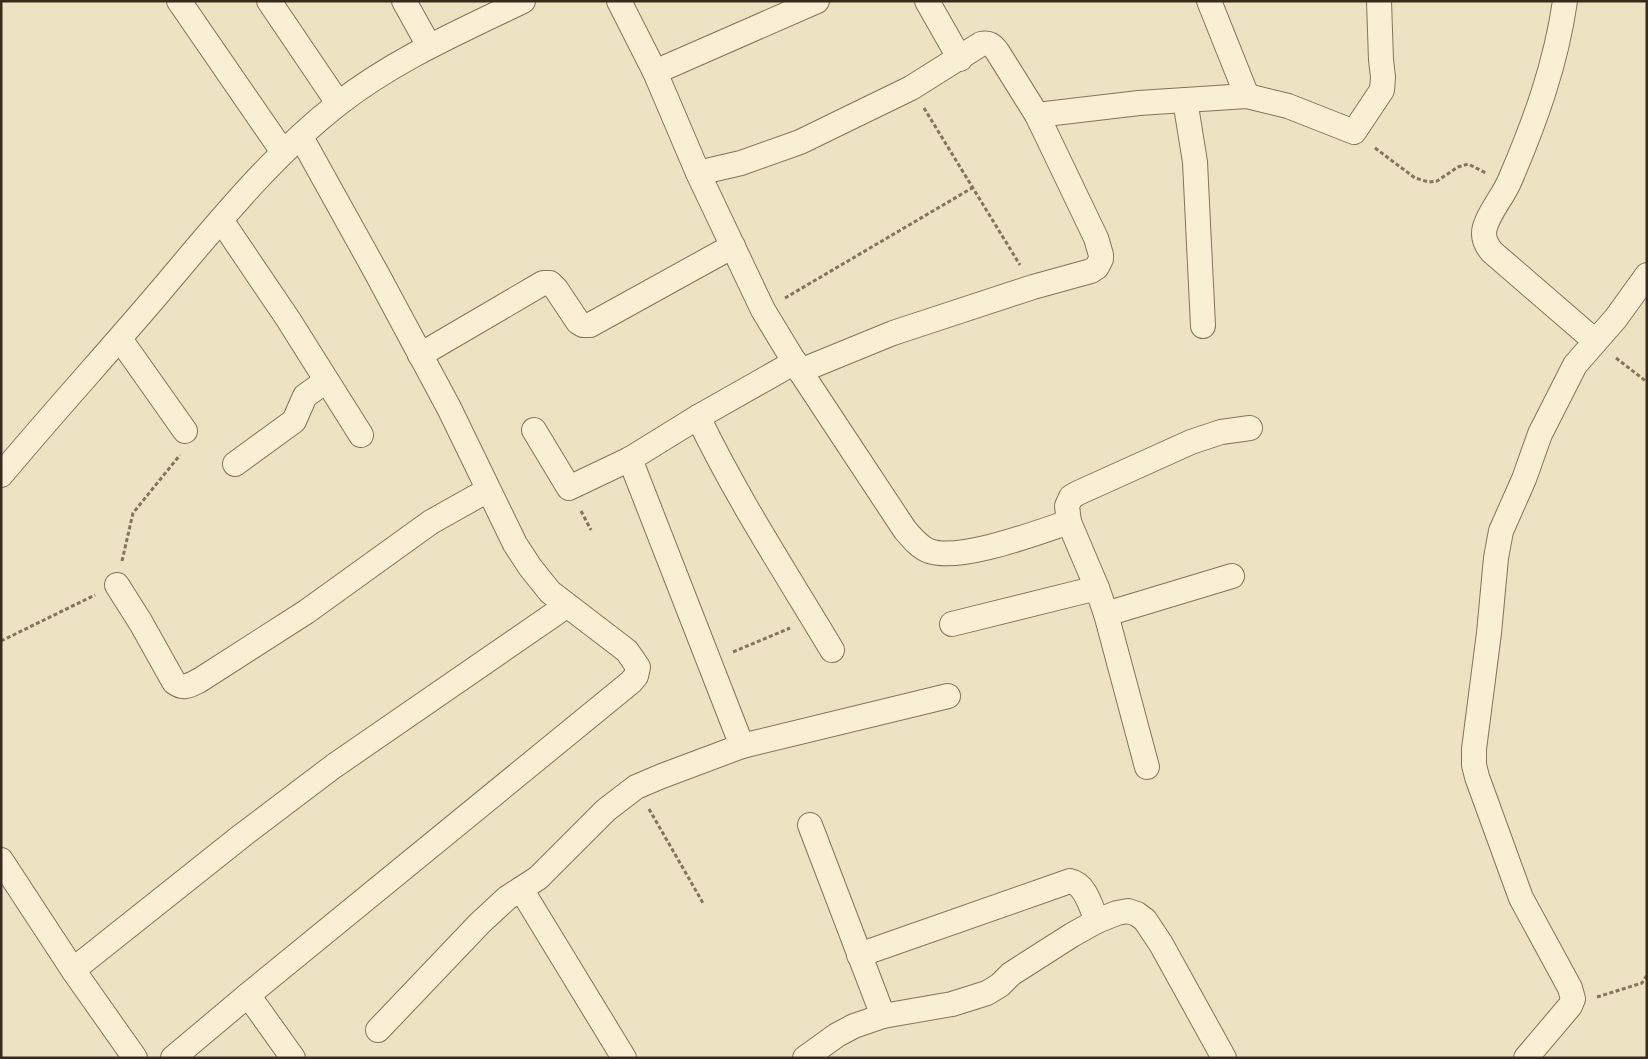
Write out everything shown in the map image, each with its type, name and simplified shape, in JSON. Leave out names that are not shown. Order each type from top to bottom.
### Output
[{"type":"street","points":[[173,1058],[632,682],[638,667],[627,651],[550,592],[530,567],[488,490],[449,408],[376,272],[292,144],[179,1]]},
{"type":"street","points":[[269,1],[338,103]]},
{"type":"street","points":[[404,1],[429,46]]},
{"type":"street","points":[[1,475],[221,220],[292,144],[338,103],[391,68],[429,46],[523,1]]},
{"type":"street","points":[[619,1],[655,72],[698,173],[763,310],[797,366],[905,530],[929,551],[948,553],[985,549],[1069,522]]},
{"type":"street","points":[[655,72],[817,1]]},
{"type":"street","points":[[927,1],[960,59]]},
{"type":"street","points":[[1209,1],[1247,96]]},
{"type":"street","points":[[1037,115],[1106,106],[1247,96],[1288,106],[1354,132],[1382,90],[1379,1]]},
{"type":"street","points":[[1565,1],[1553,64],[1530,134],[1507,187],[1484,229],[1486,246],[1595,341]]},
{"type":"street","points":[[534,430],[569,488],[630,458],[698,417],[797,366],[1033,287],[1091,271],[1100,263],[1101,255],[1096,238],[1037,115],[992,45],[988,43],[981,44],[960,59],[911,88],[800,142],[741,163],[698,173]]},
{"type":"street","points":[[1185,100],[1195,162],[1203,326]]},
{"type":"street","points":[[221,220],[288,319],[361,435]]},
{"type":"street","points":[[420,355],[543,283],[550,283],[556,289],[578,322],[583,325],[590,325],[733,246]]},
{"type":"street","points":[[1526,1058],[1570,1006],[1573,999],[1572,991],[1521,898],[1474,765],[1474,749],[1490,633],[1496,558],[1501,531],[1544,425],[1575,365],[1616,318],[1647,275]]},
{"type":"street","points":[[120,339],[185,431]]},
{"type":"street","points":[[235,464],[294,422],[305,396],[326,380]]},
{"type":"street","points":[[698,417],[745,504],[832,650]]},
{"type":"street","points":[[1147,767],[1106,614],[1069,522],[1067,506],[1071,496],[1191,442],[1221,432],[1250,428]]},
{"type":"street","points":[[630,458],[742,746]]},
{"type":"street","points":[[117,585],[174,682],[179,686],[185,687],[200,680],[306,612],[432,522],[488,490]]},
{"type":"street","points":[[1106,614],[1232,576]]},
{"type":"street","points":[[952,624],[1097,588]]},
{"type":"street","points":[[74,970],[244,834],[334,766],[566,606]]},
{"type":"street","points":[[378,1030],[480,923],[507,898],[538,878],[596,820],[636,787],[742,746],[948,696]]},
{"type":"street","points":[[810,825],[883,1016]]},
{"type":"street","points":[[1,860],[135,1058]]},
{"type":"street","points":[[860,954],[1070,881],[1076,882],[1083,888],[1097,921]]},
{"type":"street","points":[[521,889],[624,1058]]},
{"type":"street","points":[[805,1058],[837,1034],[854,1026],[883,1016],[952,1004],[987,993],[1000,985],[1011,974],[1072,935],[1097,921],[1128,911],[1137,914],[1145,920],[1161,944],[1224,1058]]},
{"type":"street","points":[[248,995],[293,1058]]},
{"type":"path","points":[[911,88],[1033,287]]},
{"type":"path","points":[[1354,132],[1415,178],[1429,182],[1436,181],[1458,167],[1468,164],[1507,187]]},
{"type":"path","points":[[763,310],[972,188]]},
{"type":"path","points":[[1595,341],[1647,382]]},
{"type":"path","points":[[1,641],[117,585],[133,513],[184,450],[188,442],[185,431]]},
{"type":"path","points":[[708,662],[814,618]]},
{"type":"path","points":[[636,787],[703,903]]},
{"type":"path","points":[[1570,1006],[1642,983],[1647,975]]}]
